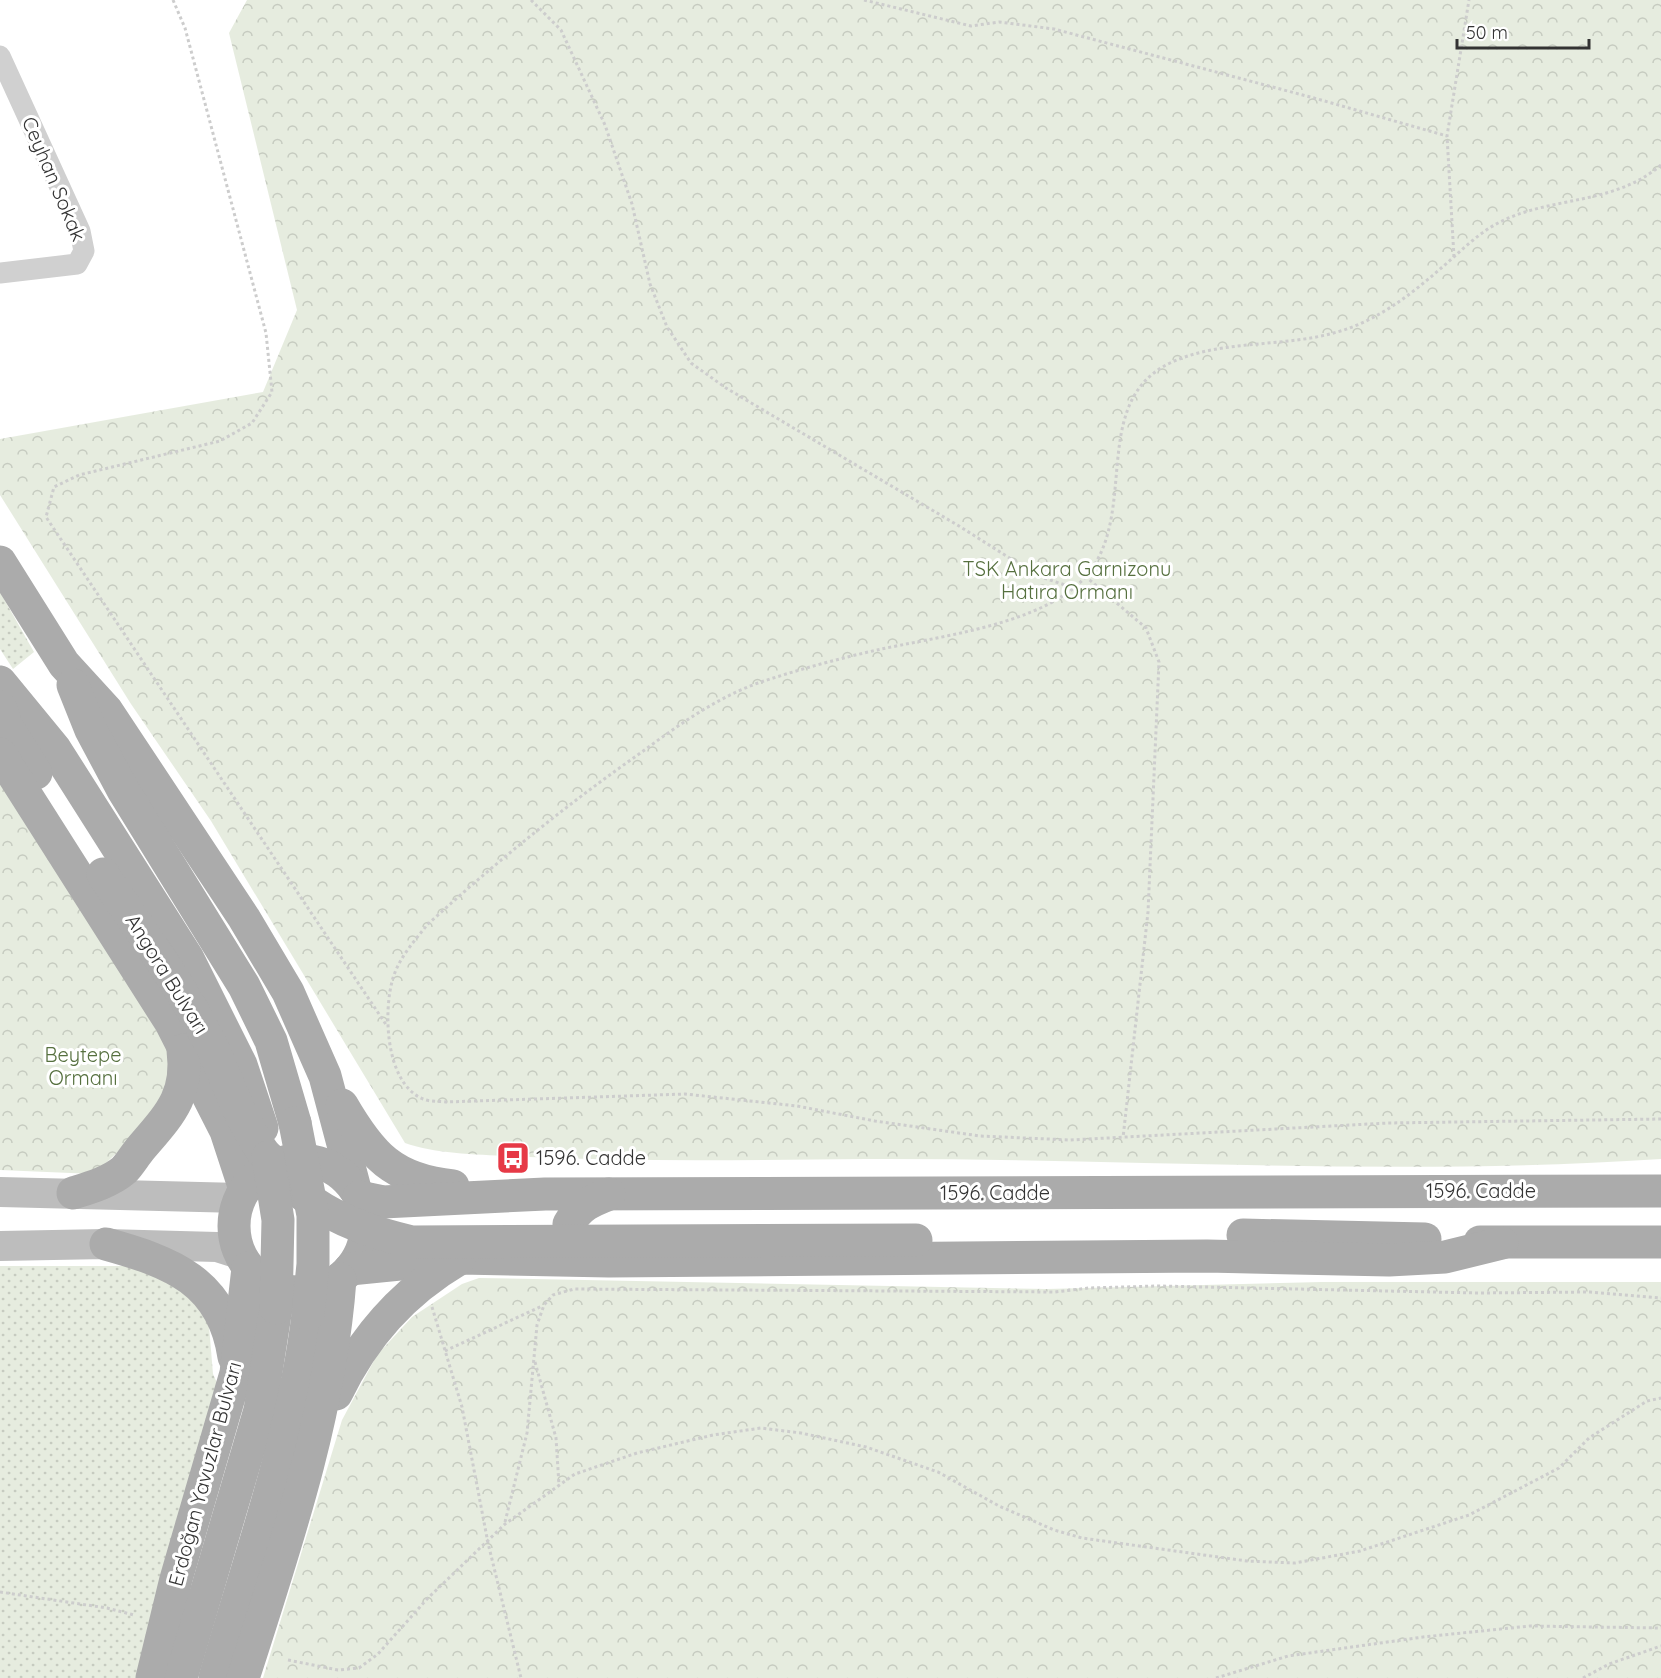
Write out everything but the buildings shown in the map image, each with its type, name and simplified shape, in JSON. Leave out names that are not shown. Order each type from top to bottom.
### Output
[{"type":"main road","points":[[0,562],[64,664],[91,730],[123,790],[244,986],[271,1041],[295,1123],[313,1215],[313,1264],[309,1315],[299,1376],[282,1449],[215,1678]]},
{"type":"main road","points":[[64,664],[107,711],[244,918],[288,992],[328,1088],[354,1204],[411,1242],[916,1240],[1201,1234],[1371,1237],[1502,1243],[1661,1242]]},
{"type":"main road","name":"Angora Bulvarı","points":[[0,682],[55,749],[187,957],[241,1065],[262,1128],[278,1220],[276,1308]]},
{"type":"main road","name":"Angora Bulvarı","points":[[0,706],[6,725],[208,1038],[245,1122],[267,1159],[304,1196],[354,1204]]},
{"type":"main road","name":"Angora Bulvarı","points":[[0,754],[171,1023],[226,1131],[242,1193]]},
{"type":"main road","points":[[72,1193],[99,1185],[123,1170],[161,1126],[182,1090],[186,1072],[183,1048]]},
{"type":"main road","points":[[226,1131],[240,1143],[251,1146],[288,1143],[310,1136],[320,1122],[328,1088]]},
{"type":"main road","points":[[328,1088],[360,1136],[377,1156],[405,1176],[427,1183],[545,1194]]},
{"type":"main road","points":[[243,1678],[292,1525],[315,1436],[333,1358],[345,1274],[360,1254],[365,1236],[365,1218],[354,1204],[342,1176],[327,1166],[309,1160],[291,1160],[266,1170],[242,1193],[233,1226],[244,1261]]},
{"type":"main road","name":"1596. Cadde","points":[[354,1204],[545,1194],[1661,1191]]},
{"type":"main road","points":[[0,1192],[242,1193]]},
{"type":"main road","points":[[609,1194],[588,1202],[575,1213],[569,1224],[573,1239],[609,1261]]},
{"type":"main road","points":[[0,1246],[106,1244],[217,1247],[244,1261],[262,1280],[278,1289],[296,1292],[314,1290],[345,1274],[460,1258],[609,1261],[1207,1256],[1389,1260],[1445,1257],[1502,1243]]},
{"type":"main road","points":[[106,1244],[166,1263],[195,1281],[210,1298],[225,1324],[236,1373]]},
{"type":"main road","points":[[315,1436],[363,1344],[377,1325],[423,1282],[460,1258]]},
{"type":"main road","name":"Erdoğan Yavuzlar Bulvarı","points":[[152,1678],[176,1579],[236,1373],[244,1261]]},
{"type":"main road","name":"Erdoğan Yavuzlar Bulvarı","points":[[181,1678],[260,1410],[276,1308]]},
{"type":"street","name":"Ceyhan Sokak","points":[[0,56],[80,231],[84,251],[77,264],[0,273]]},
{"type":"path","points":[[173,0],[185,28],[266,333],[272,392],[252,423],[220,441],[79,475],[54,487],[46,517],[387,1026]]},
{"type":"path","points":[[531,0],[561,30],[605,125],[632,204],[650,284],[667,327],[691,363],[726,388],[959,526],[1038,576],[1074,588]]},
{"type":"path","points":[[864,0],[971,26],[999,22],[1054,29],[1447,136]]},
{"type":"path","points":[[1454,257],[1447,136],[1469,0]]},
{"type":"path","points":[[1661,167],[1638,183],[1503,221],[1476,238],[1394,307],[1363,323],[1326,335],[1189,356],[1168,364],[1149,377],[1133,396],[1122,424],[1112,525],[1099,560],[1074,588],[1033,610],[991,625],[808,668],[755,685],[696,714],[597,783],[428,924],[408,949],[393,977],[387,1026],[390,1053],[406,1084],[423,1099],[446,1102],[684,1094],[797,1106],[874,1121],[980,1136],[1070,1140],[1388,1123],[1661,1119]]},
{"type":"path","points":[[1085,576],[1146,628],[1159,662],[1148,912],[1124,1138]]},
{"type":"path","points":[[423,1282],[462,1407],[488,1543],[521,1678]]},
{"type":"path","points":[[505,1524],[526,1433],[537,1325],[544,1305],[553,1295],[574,1289],[1055,1292],[1089,1288],[1158,1286],[1479,1293],[1590,1292],[1661,1298]]},
{"type":"path","points":[[445,1351],[544,1305]]},
{"type":"path","points":[[534,1358],[556,1438],[559,1486]]},
{"type":"path","points":[[288,1660],[338,1670],[359,1668],[378,1654],[427,1599],[473,1554],[488,1543],[505,1524],[575,1474],[637,1454],[713,1435],[761,1428],[844,1442],[907,1460],[938,1472],[999,1506],[1054,1530],[1082,1538],[1213,1557],[1295,1563],[1360,1551],[1469,1515],[1559,1468],[1598,1431],[1647,1401],[1661,1398]]},
{"type":"path","points":[[0,1592],[107,1608],[134,1615]]},
{"type":"path","points":[[1216,1678],[1288,1656],[1423,1637],[1530,1626],[1661,1628]]},
{"type":"path","points":[[1583,1678],[1609,1664],[1661,1646]]},
{"type":"green space","name":"TSK Ankara Garnizonu Hatıra Ormanı","points":[[247,0],[1661,0],[1661,1159],[1562,1164],[1363,1167],[964,1159],[613,1160],[466,1154],[433,1150],[405,1143],[211,821],[131,704],[0,495],[0,439],[263,392],[297,310],[229,33]]},
{"type":"green space","points":[[0,592],[34,652],[13,669],[0,649]]},
{"type":"green space","name":"Beytepe Ormanı","points":[[0,780],[107,946],[170,1053],[170,1084],[161,1101],[120,1150],[94,1174],[0,1170]]},
{"type":"green space","points":[[0,1266],[126,1266],[152,1270],[180,1288],[200,1310],[209,1326],[213,1374],[218,1385],[138,1678],[0,1678]]},
{"type":"green space","points":[[479,1278],[1047,1289],[1321,1282],[1661,1282],[1661,1678],[263,1678],[342,1420],[377,1355],[412,1317],[462,1284]]},
{"type":"place","name":"1596. Cadde","points":[[513,1158]]}]
